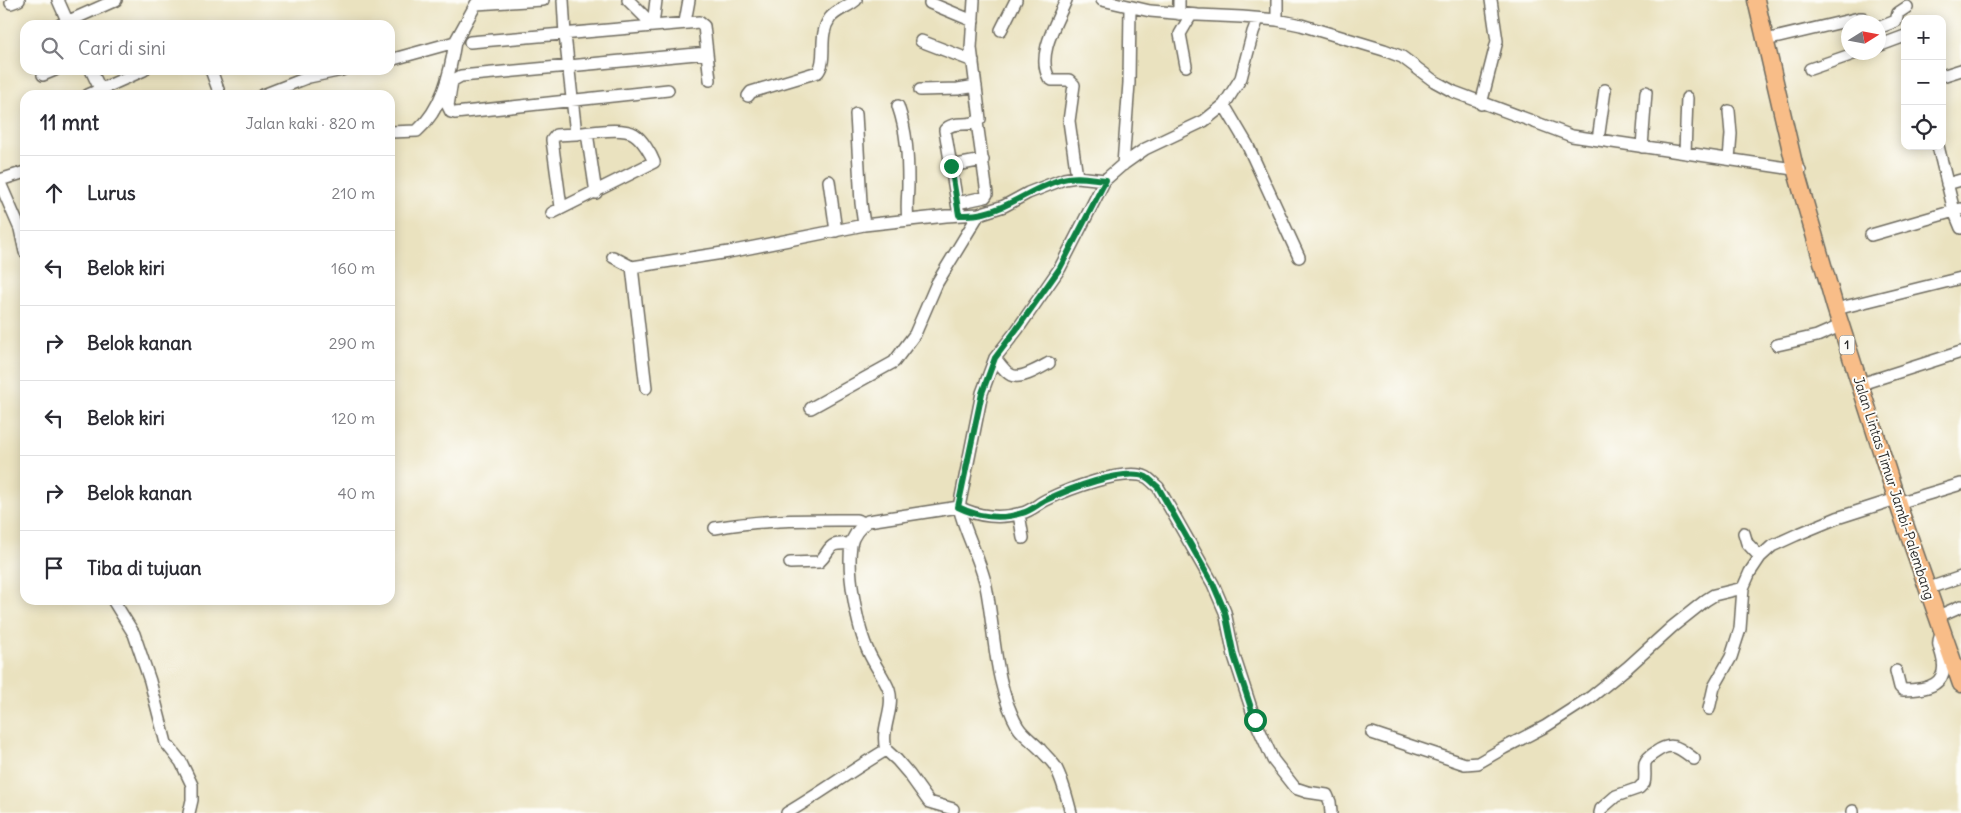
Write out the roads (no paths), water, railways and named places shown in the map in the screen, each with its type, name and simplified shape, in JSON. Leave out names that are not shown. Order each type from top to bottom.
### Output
[{"type":"highway","name":"Jalan Lintas Timur Jambi-Palembang","points":[[1756,0],[1840,326],[1961,684]]},
{"type":"highway","name":"Jalan Lintas Timur Jambi-Palembang","points":[[1761,0],[1798,169],[1899,501],[1961,666]]},
{"type":"street","points":[[58,0],[64,20]]},
{"type":"street","points":[[74,20],[116,0]]},
{"type":"street","points":[[395,132],[417,131],[429,118],[451,72],[455,42],[478,2],[543,0]]},
{"type":"street","points":[[563,0],[565,35],[574,100],[596,193]]},
{"type":"street","points":[[628,0],[653,25]]},
{"type":"street","points":[[653,25],[656,0]]},
{"type":"street","points":[[686,22],[689,0]]},
{"type":"street","points":[[748,96],[751,92],[818,72],[821,68],[822,40],[826,26],[835,14],[856,0]]},
{"type":"street","points":[[613,257],[632,267],[730,252],[864,225],[908,220],[958,209],[985,197],[987,194],[977,122],[980,118],[971,48],[974,0]]},
{"type":"street","points":[[1000,30],[1016,0]]},
{"type":"street","points":[[1066,0],[1045,51],[1044,63],[1049,78],[1052,80],[1069,80],[1074,85],[1068,121],[1077,177]]},
{"type":"street","points":[[1102,0],[1130,7],[1178,14],[1277,20],[1323,31],[1402,57],[1434,81],[1481,104],[1490,105],[1572,136],[1798,169]]},
{"type":"street","points":[[1178,14],[1179,0]]},
{"type":"street","points":[[1277,0],[1277,20]]},
{"type":"street","points":[[1481,104],[1497,41],[1491,0]]},
{"type":"street","points":[[930,3],[973,21]]},
{"type":"street","points":[[1886,25],[1896,21],[1898,14],[1906,3]]},
{"type":"street","points":[[1123,165],[1129,83],[1130,7]]},
{"type":"street","points":[[1186,66],[1180,34],[1191,15]]},
{"type":"street","points":[[1071,813],[1055,766],[1019,728],[1008,702],[1000,676],[992,636],[986,587],[979,559],[962,524],[958,507],[982,393],[995,358],[1060,268],[1106,180],[1145,149],[1204,121],[1224,105],[1241,78],[1258,19]]},
{"type":"street","points":[[470,42],[699,22],[704,24],[710,80]]},
{"type":"street","points":[[1770,39],[1841,22]]},
{"type":"street","points":[[1886,43],[1901,37]]},
{"type":"street","points":[[921,41],[973,61]]},
{"type":"street","points":[[395,59],[455,42]]},
{"type":"street","points":[[668,90],[456,113],[451,112],[448,106],[451,84],[457,77],[707,53]]},
{"type":"street","points":[[1810,69],[1841,58]]},
{"type":"street","points":[[1946,75],[1961,70]]},
{"type":"street","points":[[92,75],[100,90]]},
{"type":"street","points":[[107,90],[135,75]]},
{"type":"street","points":[[213,75],[218,90]]},
{"type":"street","points":[[276,90],[319,75]]},
{"type":"street","points":[[920,85],[945,90],[976,86]]},
{"type":"street","points":[[1598,140],[1605,90]]},
{"type":"street","points":[[1642,147],[1646,92]]},
{"type":"street","points":[[1685,153],[1687,98]]},
{"type":"street","points":[[1224,105],[1247,144],[1299,257]]},
{"type":"street","points":[[898,106],[906,134],[908,186],[906,208],[908,220]]},
{"type":"street","points":[[1729,111],[1731,134],[1729,159]]},
{"type":"street","points":[[856,114],[860,203],[864,225]]},
{"type":"street","points":[[958,209],[944,130],[951,125],[977,122]]},
{"type":"street","points":[[633,132],[654,161],[654,164],[596,193],[557,210],[552,140],[556,135],[633,132]]},
{"type":"street","points":[[1939,150],[1947,184],[1958,210],[1961,228]]},
{"type":"street","points":[[951,166],[983,160]]},
{"type":"street","points":[[20,174],[0,182],[20,229]]},
{"type":"street","points":[[958,209],[979,214],[1004,206],[1042,186],[1064,179],[1077,177],[1106,180]]},
{"type":"street","points":[[1947,184],[1961,180]]},
{"type":"street","points":[[828,181],[836,231]]},
{"type":"street","points":[[1871,235],[1958,210]]},
{"type":"street","points":[[811,408],[894,362],[915,334],[937,283],[979,214]]},
{"type":"street","points":[[632,267],[646,388]]},
{"type":"street","points":[[1840,308],[1961,278]]},
{"type":"street","points":[[1777,345],[1818,336],[1840,326]]},
{"type":"street","points":[[1864,383],[1961,352]]},
{"type":"street","points":[[995,358],[1010,375],[1015,376],[1034,371],[1049,363]]},
{"type":"street","points":[[953,809],[929,802],[909,774],[886,750],[884,732],[890,706],[889,691],[869,652],[859,626],[852,582],[851,544],[858,528],[868,521],[890,516],[958,507],[968,512],[990,517],[1018,514],[1080,485],[1123,474],[1146,477],[1158,487],[1213,584],[1225,612],[1237,666],[1255,720],[1273,760],[1295,788],[1327,795],[1331,813]]},
{"type":"street","points":[[1372,733],[1465,764],[1478,763],[1546,726],[1591,697],[1706,600],[1714,595],[1736,589],[1760,557],[1772,546],[1837,518],[1961,484]]},
{"type":"street","points":[[1018,514],[1023,538]]},
{"type":"street","points":[[715,528],[748,522],[789,520],[856,520],[865,523]]},
{"type":"street","points":[[1744,533],[1747,543],[1760,557]]},
{"type":"street","points":[[790,564],[819,562],[830,547],[851,544]]},
{"type":"street","points":[[1932,587],[1961,577]]},
{"type":"street","points":[[1709,709],[1714,687],[1732,657],[1740,629],[1736,589]]},
{"type":"street","points":[[116,605],[134,634],[150,681],[166,743],[181,762],[192,785],[192,800],[189,813]]},
{"type":"street","points":[[1942,614],[1961,606]]},
{"type":"street","points":[[1896,670],[1900,687],[1903,690],[1936,684],[1941,679],[1944,670],[1938,642],[1940,637],[1944,635]]},
{"type":"street","points":[[1600,813],[1601,809],[1616,796],[1639,788],[1644,783],[1645,762],[1649,756],[1659,750],[1670,746],[1677,747],[1694,759]]},
{"type":"street","points":[[787,813],[824,792],[861,765],[886,750]]}]
